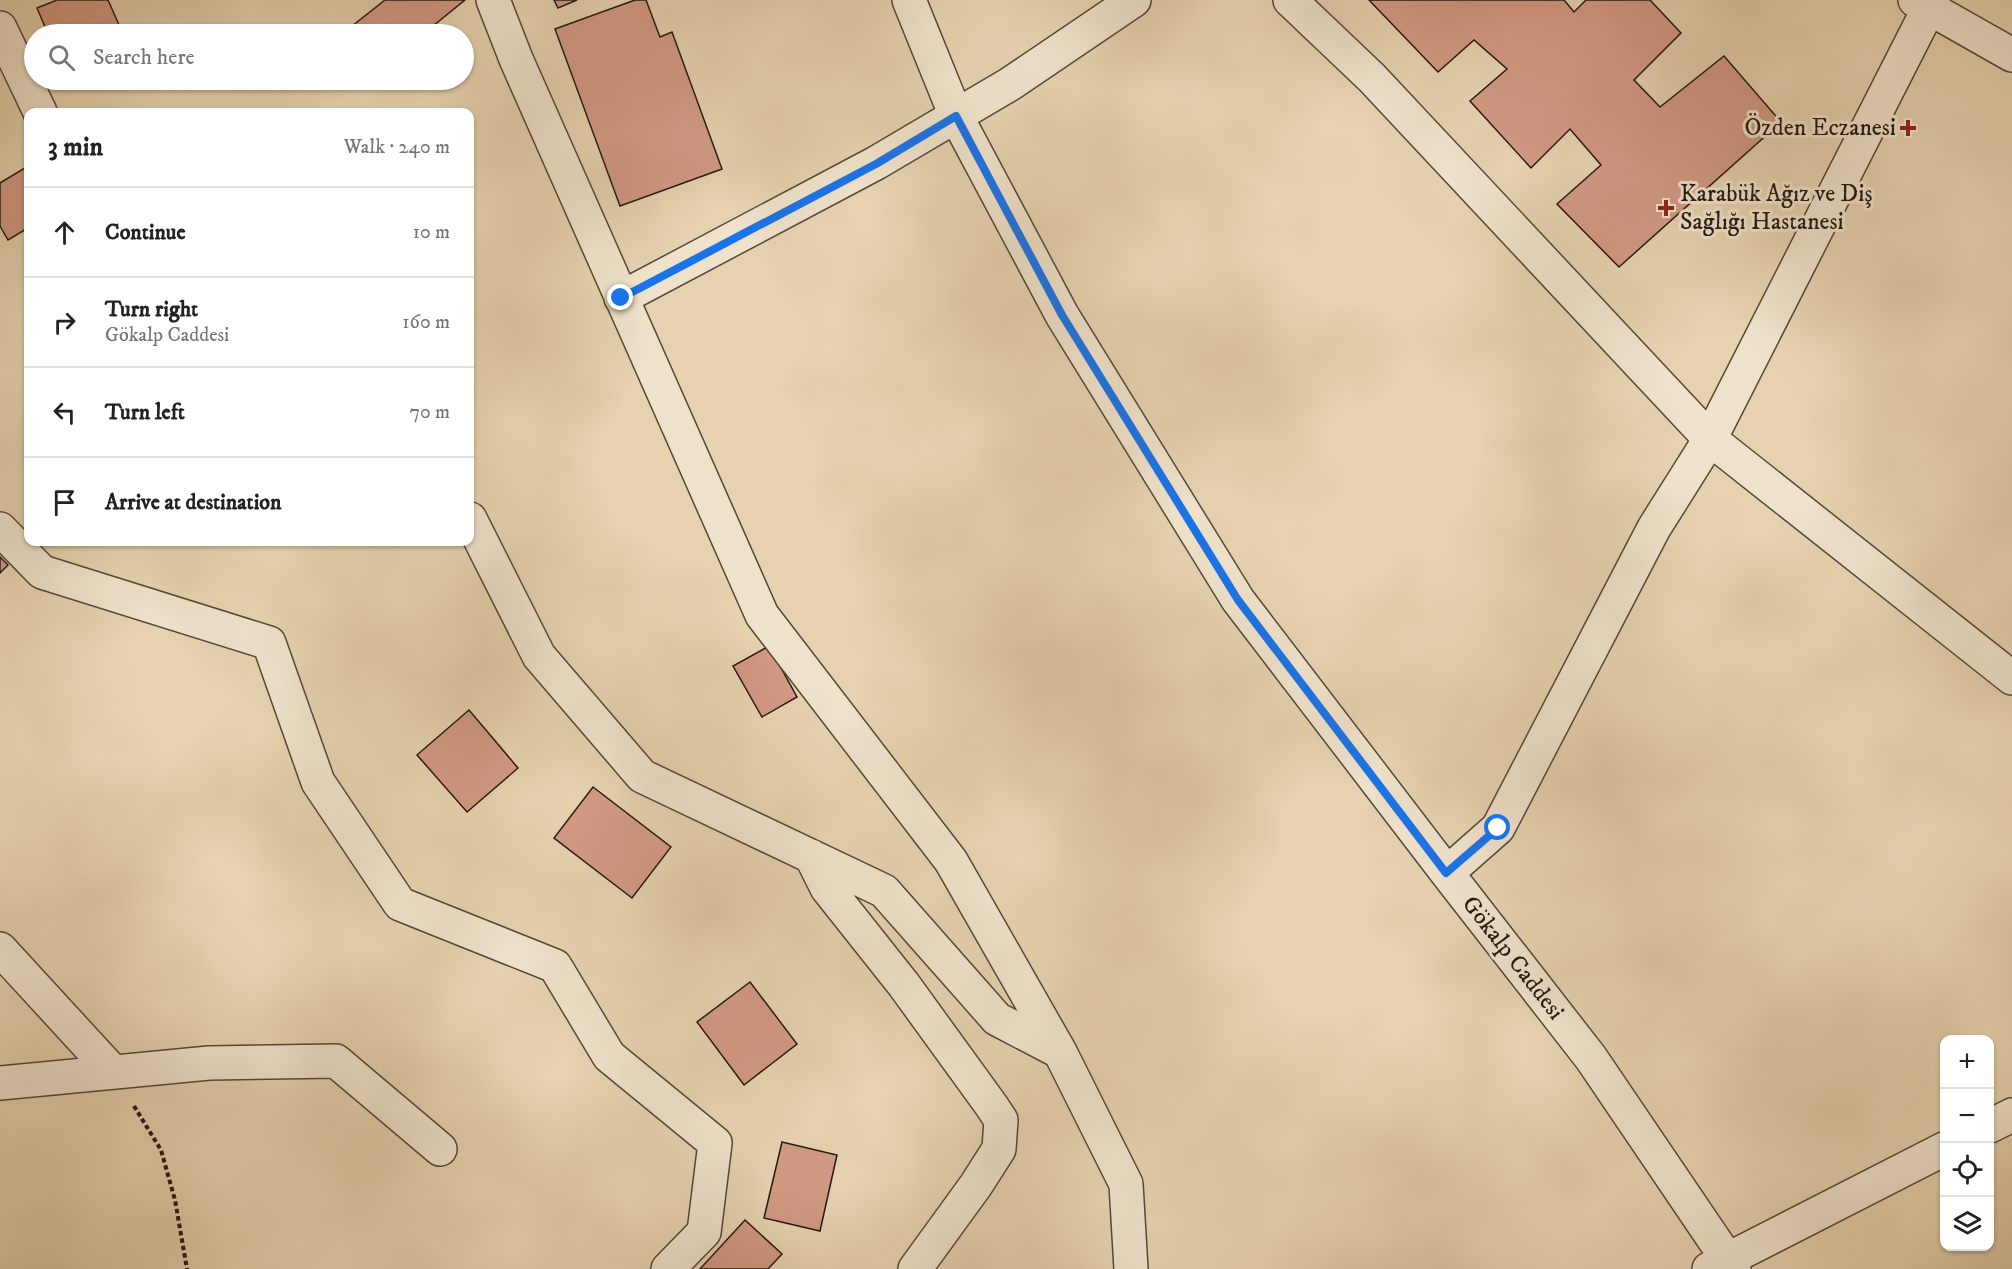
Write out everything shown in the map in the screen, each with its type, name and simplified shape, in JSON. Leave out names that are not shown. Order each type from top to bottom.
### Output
[{"type":"street","points":[[493,0],[516,59],[762,615],[951,861],[1060,1052],[1126,1184],[1131,1269]]},
{"type":"street","name":"Gökalp Caddesi","points":[[909,0],[956,116],[1062,315],[1238,600],[1446,873],[1591,1058],[1723,1266]]},
{"type":"street","points":[[621,298],[876,164],[1010,84],[1134,0]]},
{"type":"street","points":[[1290,0],[1372,78],[1710,439],[2012,678]]},
{"type":"street","points":[[1446,873],[1498,828],[1654,528],[1710,439],[1926,3],[2012,55]]},
{"type":"street","points":[[0,28],[24,78]]},
{"type":"street","points":[[30,90],[38,108]]},
{"type":"street","points":[[474,527],[539,656],[642,776],[884,891],[997,1019],[1060,1052]]},
{"type":"street","points":[[0,529],[42,572],[269,643],[318,782],[400,904],[555,966],[609,1056],[715,1143],[704,1232],[668,1269]]},
{"type":"street","points":[[811,856],[827,888],[904,985],[1001,1120],[999,1149],[976,1185],[915,1269]]},
{"type":"street","points":[[0,949],[113,1072]]},
{"type":"street","points":[[0,1083],[209,1063],[336,1061],[440,1149]]},
{"type":"street","points":[[1994,1123],[2012,1114]]},
{"type":"street","points":[[1723,1266],[1940,1151]]},
{"type":"path","points":[[113,1072],[160,1150],[175,1200],[187,1269]]},
{"type":"building","points":[[57,0],[108,0],[119,24],[44,24],[37,8]]},
{"type":"building","points":[[385,0],[465,0],[435,24],[355,24]]},
{"type":"building","points":[[554,0],[577,0],[558,8]]},
{"type":"building","points":[[635,0],[646,0],[660,37],[672,32],[722,169],[620,206],[555,29]]},
{"type":"building","points":[[1369,0],[1564,0],[1574,12],[1586,0],[1650,0],[1681,33],[1634,80],[1660,107],[1724,56],[1781,122],[1619,267],[1557,204],[1601,165],[1570,129],[1531,168],[1470,101],[1507,69],[1474,40],[1438,72]]},
{"type":"building","points":[[24,168],[24,230],[8,240],[0,226],[0,183]]},
{"type":"building","points":[[0,557],[8,565],[0,573]]},
{"type":"building","points":[[769,646],[797,697],[762,717],[733,666]]},
{"type":"building","points":[[469,710],[518,768],[467,812],[417,755]]},
{"type":"building","points":[[593,787],[671,847],[632,898],[554,838]]},
{"type":"building","points":[[750,982],[797,1044],[744,1085],[697,1022]]},
{"type":"building","points":[[782,1142],[837,1155],[820,1231],[764,1218]]},
{"type":"building","points":[[745,1220],[782,1254],[768,1269],[700,1269]]},
{"type":"place","name":"Özden Eczanesi","points":[[1908,128]]},
{"type":"place","name":"Karabük Ağız ve Diş Sağlığı Hastanesi","points":[[1666,208]]},
{"type":"route","points":[[621,298],[876,164],[956,116],[1062,315],[1238,600],[1446,873],[1498,828]]}]
